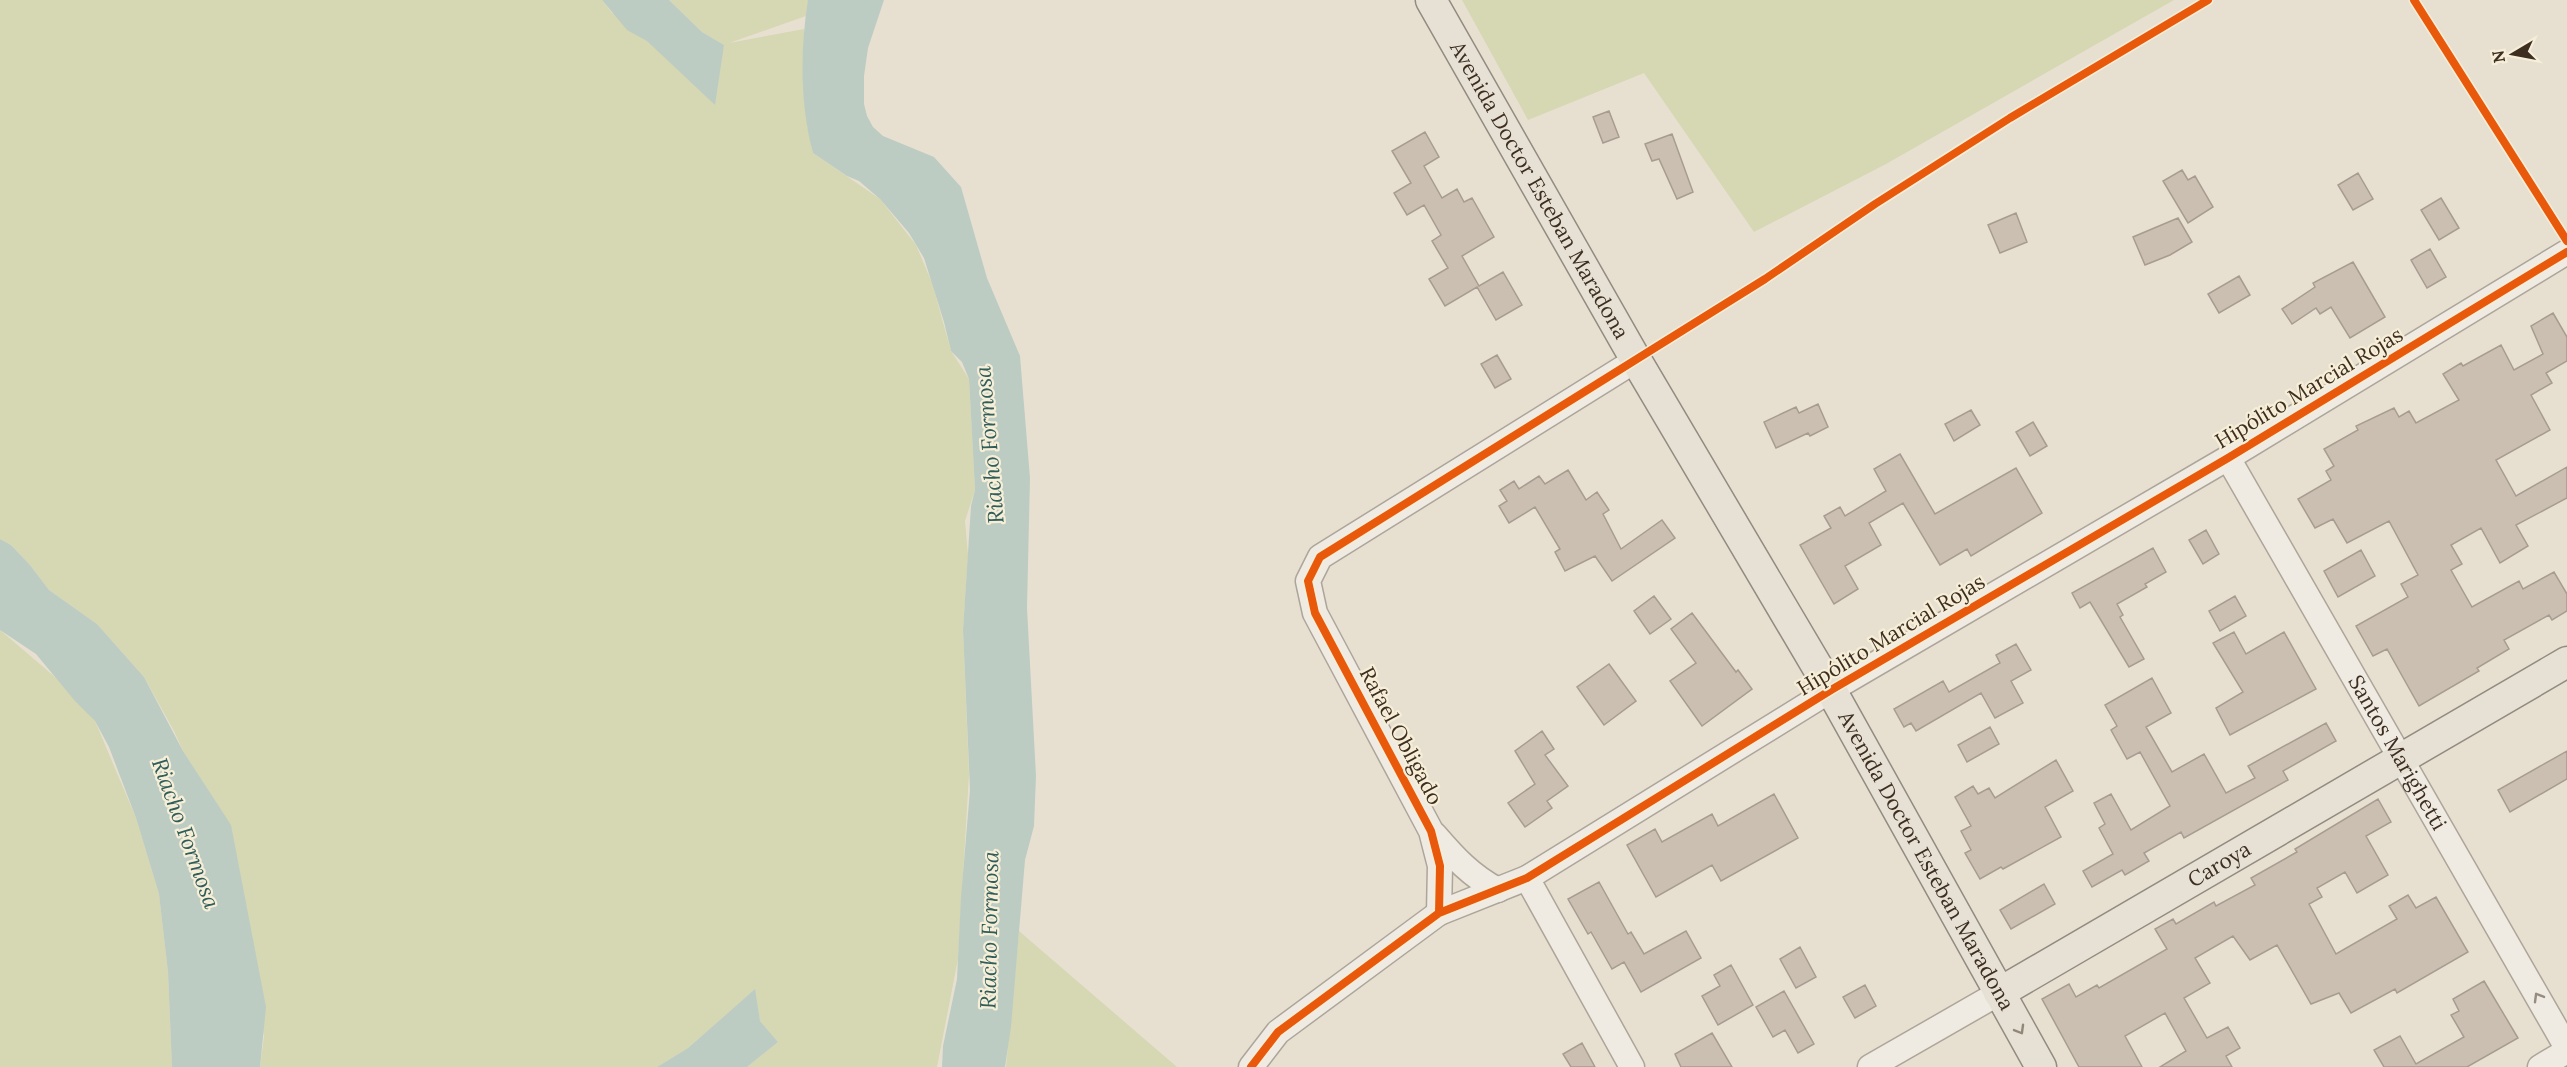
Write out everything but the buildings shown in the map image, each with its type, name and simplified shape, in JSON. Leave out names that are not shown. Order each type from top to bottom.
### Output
[{"type":"main road","name":"Avenida Doctor Esteban Maradona","points":[[1431,0],[1636,360],[1831,690],[2041,1067]]},
{"type":"main road","name":"Caroya","points":[[1999,993],[2567,662]]},
{"type":"street","name":"Hipólito Marcial Rojas","points":[[1251,1067],[1278,1032],[1439,913],[1527,878],[1831,690],[2228,458],[2567,252]]},
{"type":"street","name":"Rafael Obligado","points":[[1439,913],[1440,866],[1431,831],[1315,613],[1308,581],[1320,557],[1636,360]]},
{"type":"street","name":"Santos Marighetti","points":[[2228,458],[2567,1050]]},
{"type":"street","points":[[1431,831],[1462,866],[1479,880],[1498,890]]},
{"type":"street","points":[[1527,878],[1632,1067]]},
{"type":"street","name":"Caroya","points":[[1870,1067],[1999,993]]},
{"type":"street","points":[[2540,1067],[2567,1050]]},
{"type":"green space","points":[[0,0],[602,0],[612,13],[724,45],[702,32],[669,0],[812,0],[806,16],[729,43],[804,29],[807,124],[813,153],[880,199],[916,245],[932,283],[951,351],[969,379],[975,490],[965,521],[968,555],[963,630],[969,774],[958,959],[937,1067],[747,1067],[778,1042],[760,1021],[754,990],[688,1048],[657,1067],[260,1067],[264,1036],[215,801],[183,751],[144,677],[97,624],[49,590],[11,545],[0,539]]},
{"type":"green space","points":[[1462,0],[2174,0],[1886,164],[1754,232],[1644,73],[1528,120]]},
{"type":"green space","points":[[0,630],[55,677],[95,721],[136,818],[159,894],[168,972],[172,1067],[0,1067]]},
{"type":"green space","points":[[1019,931],[1177,1067],[1006,1067]]},
{"type":"water","points":[[602,0],[669,0],[702,32],[724,45],[715,105],[647,41],[627,30]]},
{"type":"water","name":"Riacho Formosa","points":[[808,0],[884,0],[868,48],[864,76],[864,104],[867,116],[873,127],[883,136],[934,157],[961,187],[987,278],[1020,356],[1030,478],[1027,608],[1036,776],[1034,826],[1025,860],[1011,1027],[1005,1067],[942,1067],[943,1046],[957,979],[970,790],[963,630],[971,506],[975,490],[969,379],[962,362],[951,351],[924,258],[909,233],[880,199],[859,181],[847,176],[813,153],[806,116],[803,77]]},
{"type":"water","name":"Riacho Formosa","points":[[0,539],[11,545],[49,590],[97,624],[144,677],[183,751],[231,825],[266,1007],[260,1067],[172,1067],[168,972],[159,894],[136,818],[109,747],[95,721],[36,654],[0,630]]},
{"type":"water","points":[[755,989],[760,1021],[778,1042],[747,1067],[657,1067],[688,1048]]},
{"type":"cycle path","points":[[1439,913],[1440,866],[1431,831],[1315,613],[1308,581],[1320,557],[1765,279],[1875,204],[2010,118],[2208,0]]},
{"type":"cycle path","points":[[2414,0],[2567,241]]},
{"type":"cycle path","points":[[1251,1067],[1278,1032],[1439,913],[1527,878],[1831,690],[2228,458],[2567,252]]}]
